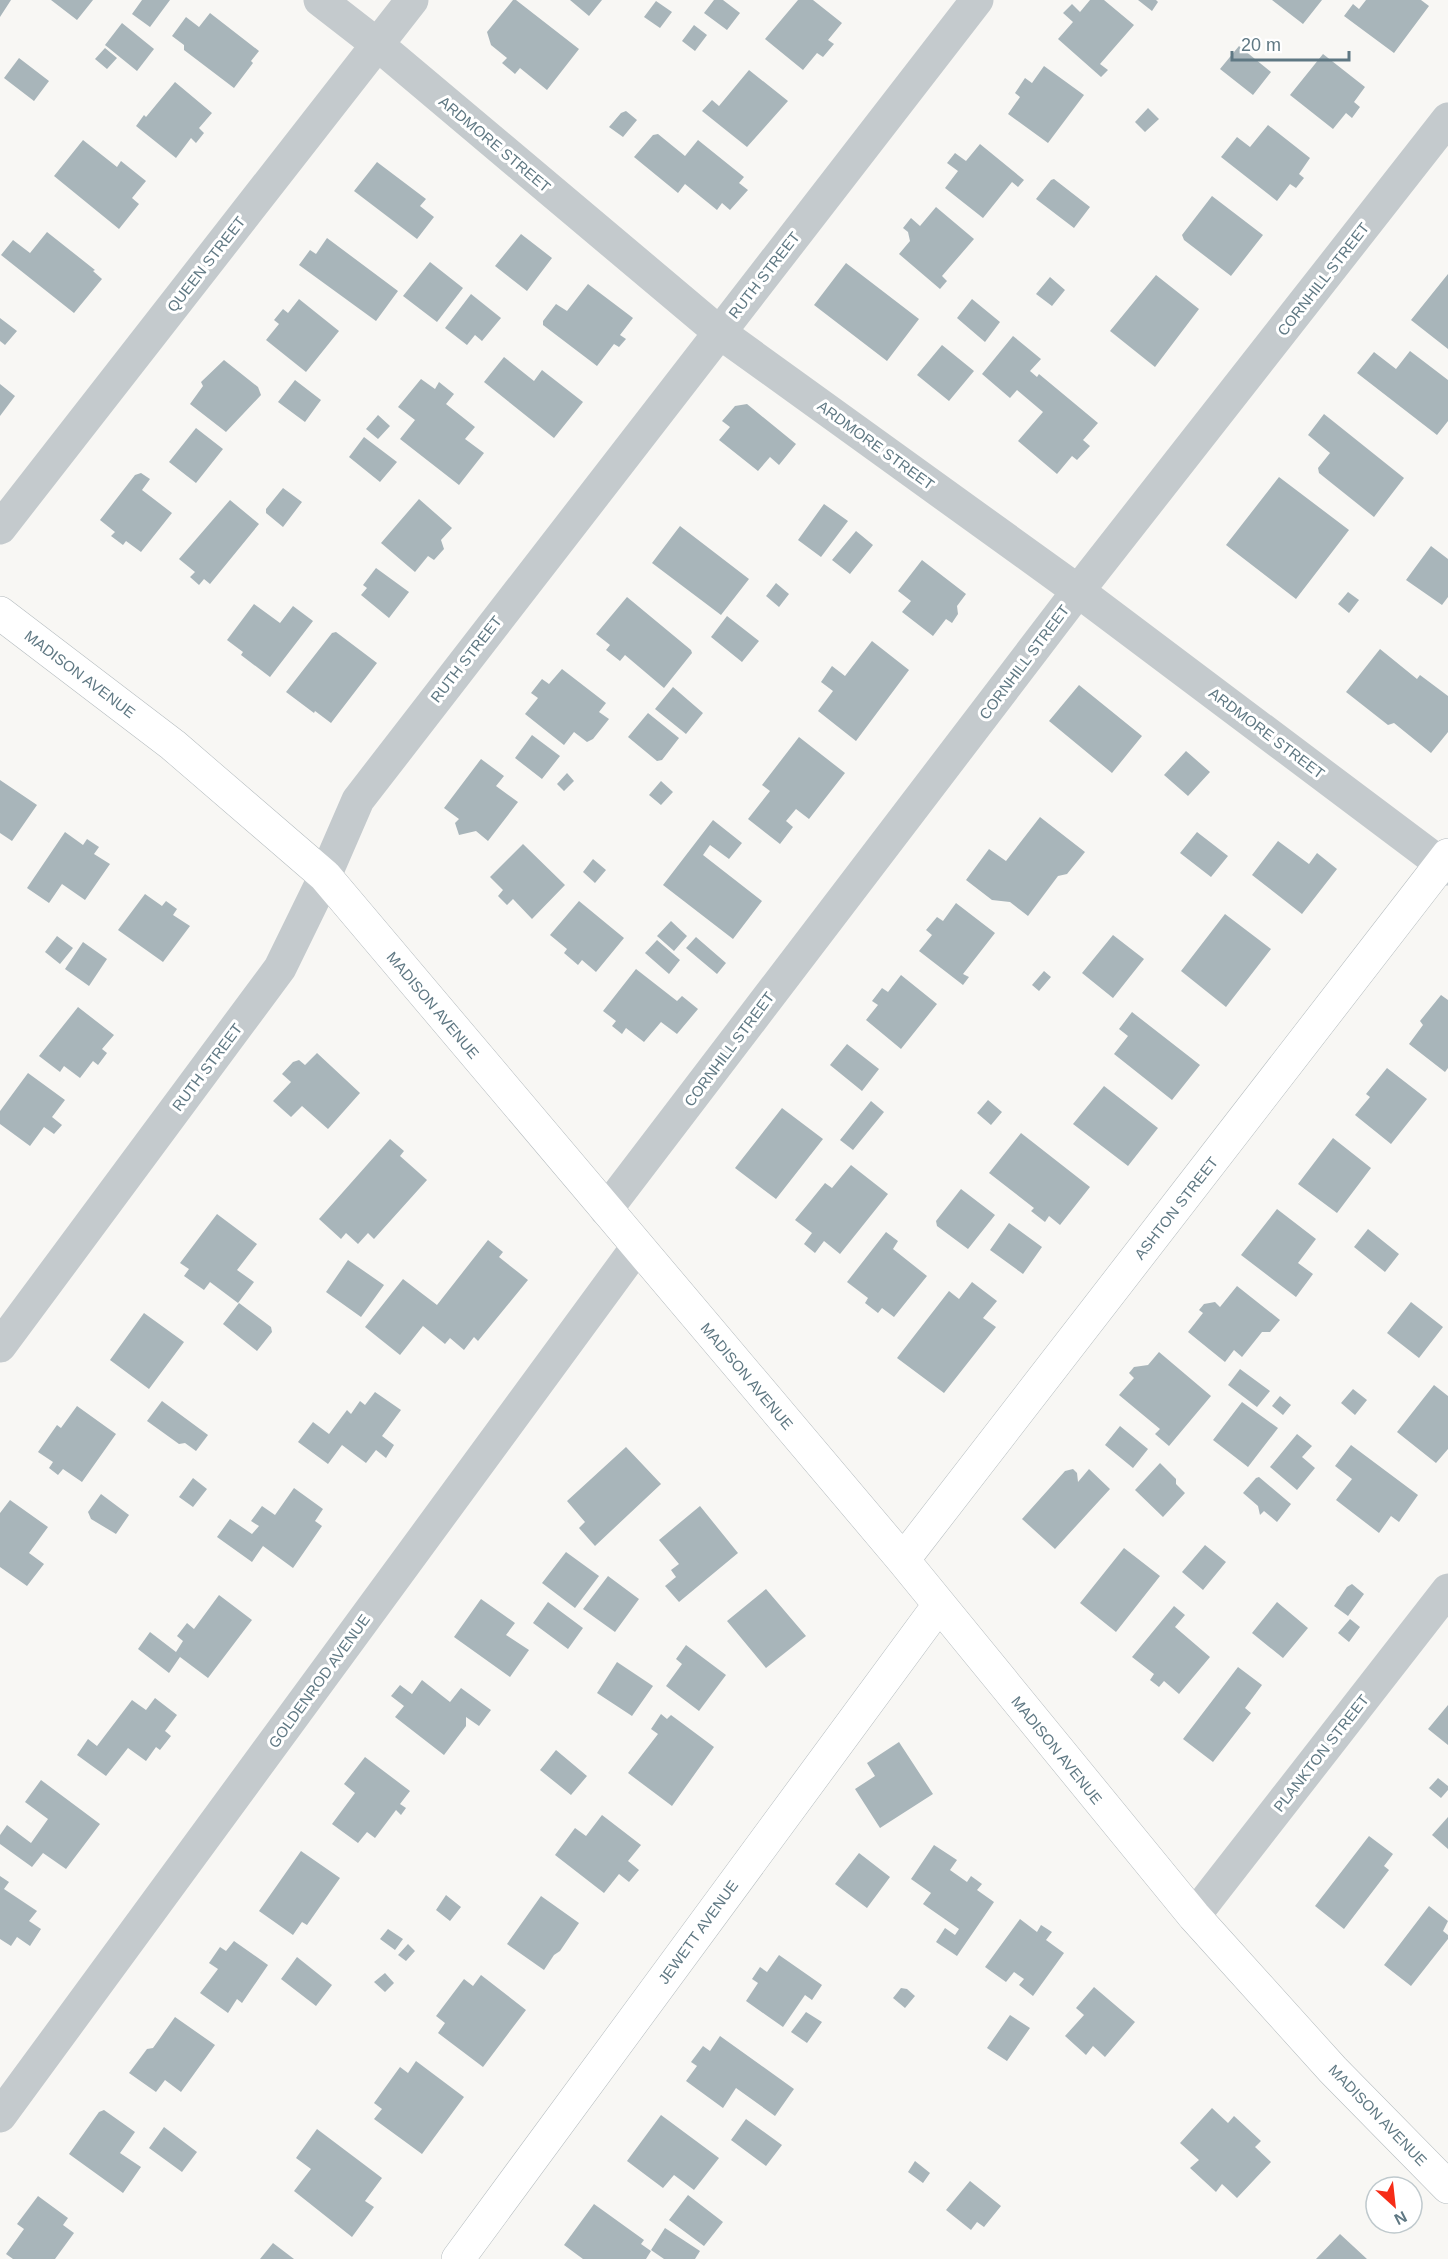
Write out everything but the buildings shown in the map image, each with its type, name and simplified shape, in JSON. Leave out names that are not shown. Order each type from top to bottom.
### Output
[{"type":"main road","name":"MADISON AVENUE","points":[[0,613],[173,745],[325,876],[903,1560],[1194,1916],[1334,2070],[1448,2187]]},
{"type":"main road","name":"ASHTON STREET","points":[[903,1560],[1446,863]]},
{"type":"main road","name":"JEWETT AVENUE","points":[[458,2259],[939,1605]]},
{"type":"street","name":"ARDMORE STREET","points":[[320,0],[378,45],[719,333],[1078,591],[1446,863]]},
{"type":"street","name":"QUEEN STREET","points":[[0,528],[412,0]]},
{"type":"street","name":"RUTH STREET","points":[[0,1346],[280,968],[325,876],[358,800],[977,0]]},
{"type":"street","name":"CORNHILL STREET","points":[[606,1210],[1078,591],[1448,120]]},
{"type":"street","name":"GOLDENROD AVENUE","points":[[0,2116],[637,1247]]},
{"type":"street","name":"PLANKTON STREET","points":[[1194,1916],[1448,1590]]}]
